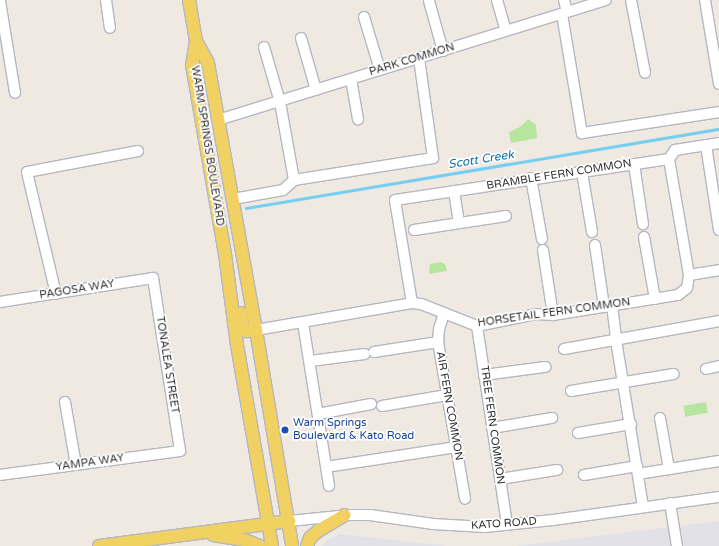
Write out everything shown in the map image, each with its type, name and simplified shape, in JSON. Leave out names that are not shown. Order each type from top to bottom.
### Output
[{"type":"main road","points":[[189,0],[196,41]]},
{"type":"main road","name":"WARM SPRINGS BOULEVARD","points":[[196,41],[192,65],[225,259],[237,345],[272,546]]},
{"type":"main road","name":"WARM SPRINGS BOULEVARD","points":[[196,41],[208,63],[256,330],[292,546]]},
{"type":"main road","points":[[193,57],[198,63],[209,115],[218,120],[214,132],[213,148],[226,220],[226,226],[221,236]]},
{"type":"main road","points":[[225,259],[233,272],[243,328],[246,331],[256,330]]},
{"type":"main road","points":[[307,546],[310,538],[318,531],[345,515]]},
{"type":"main road","points":[[99,546],[289,521]]},
{"type":"main road","points":[[202,533],[245,540],[260,546]]},
{"type":"street","points":[[106,0],[110,28]]},
{"type":"street","points":[[497,0],[506,31]]},
{"type":"street","points":[[564,0],[582,133],[719,112]]},
{"type":"street","name":"PARK COMMON","points":[[218,120],[606,0]]},
{"type":"street","points":[[631,0],[645,73]]},
{"type":"street","points":[[705,0],[719,84]]},
{"type":"street","points":[[0,1],[15,93]]},
{"type":"street","points":[[429,1],[443,51]]},
{"type":"street","points":[[364,17],[380,70]]},
{"type":"street","points":[[301,38],[316,90]]},
{"type":"street","points":[[264,47],[280,102],[294,180]]},
{"type":"street","points":[[233,199],[282,190],[294,180],[433,158],[419,58]]},
{"type":"street","points":[[351,79],[358,119]]},
{"type":"street","name":"BRAMBLE FERN COMMON","points":[[412,303],[394,200],[531,178],[669,159],[675,150],[719,143]]},
{"type":"street","points":[[706,145],[719,230]]},
{"type":"street","points":[[56,294],[27,172],[138,151]]},
{"type":"street","points":[[669,159],[689,275],[719,270]]},
{"type":"street","points":[[634,164],[643,224]]},
{"type":"street","points":[[582,172],[592,232]]},
{"type":"street","points":[[531,178],[542,239]]},
{"type":"street","points":[[454,191],[459,223]]},
{"type":"street","points":[[414,230],[506,216]]},
{"type":"street","points":[[644,237],[655,299]]},
{"type":"street","points":[[595,245],[624,382],[643,507]]},
{"type":"street","points":[[543,250],[553,315]]},
{"type":"street","name":"HORSETAIL FERN COMMON","points":[[256,330],[412,303],[421,304],[477,326],[536,314],[553,315],[678,295],[687,288],[689,275]]},
{"type":"street","name":"PAGOSA WAY","points":[[0,302],[154,278]]},
{"type":"street","name":"TONALEA STREET","points":[[154,278],[180,451]]},
{"type":"street","name":"AIR FERN COMMON","points":[[444,313],[439,329],[438,342],[465,498]]},
{"type":"street","points":[[564,349],[719,321]]},
{"type":"street","points":[[303,323],[329,486]]},
{"type":"street","name":"TREE FERN COMMON","points":[[477,326],[507,525]]},
{"type":"street","points":[[310,361],[438,342]]},
{"type":"street","points":[[706,369],[719,366]]},
{"type":"street","points":[[484,375],[545,367]]},
{"type":"street","points":[[571,391],[674,374]]},
{"type":"street","points":[[382,406],[447,395]]},
{"type":"street","points":[[65,402],[76,465]]},
{"type":"street","points":[[318,414],[371,404]]},
{"type":"street","points":[[492,428],[552,418]]},
{"type":"street","points":[[660,418],[669,469]]},
{"type":"street","points":[[578,433],[631,424]]},
{"type":"street","points":[[326,467],[456,446]]},
{"type":"street","name":"YAMPA WAY","points":[[0,475],[180,451]]},
{"type":"street","points":[[584,475],[637,470],[669,469],[719,461]]},
{"type":"street","points":[[500,479],[557,470]]},
{"type":"street","name":"KATO ROAD","points":[[289,521],[345,515],[370,516],[457,526],[507,525],[719,497]]},
{"type":"street","points":[[670,503],[677,546]]},
{"type":"shaded area","points":[[719,521],[719,546],[516,546]]},
{"type":"shaded area","points":[[340,534],[449,546],[322,546],[328,540]]},
{"type":"green space","points":[[528,119],[536,125],[537,138],[511,143],[509,132],[520,127]]},
{"type":"green space","points":[[441,262],[445,264],[447,271],[429,274],[430,264]]},
{"type":"green space","points":[[706,402],[708,413],[685,417],[683,406]]},
{"type":"waterway","name":"Scott Creek","points":[[246,208],[719,129]]},
{"type":"place","name":"Warm Springs Boulevard & Kato Road","points":[[285,430]]}]
